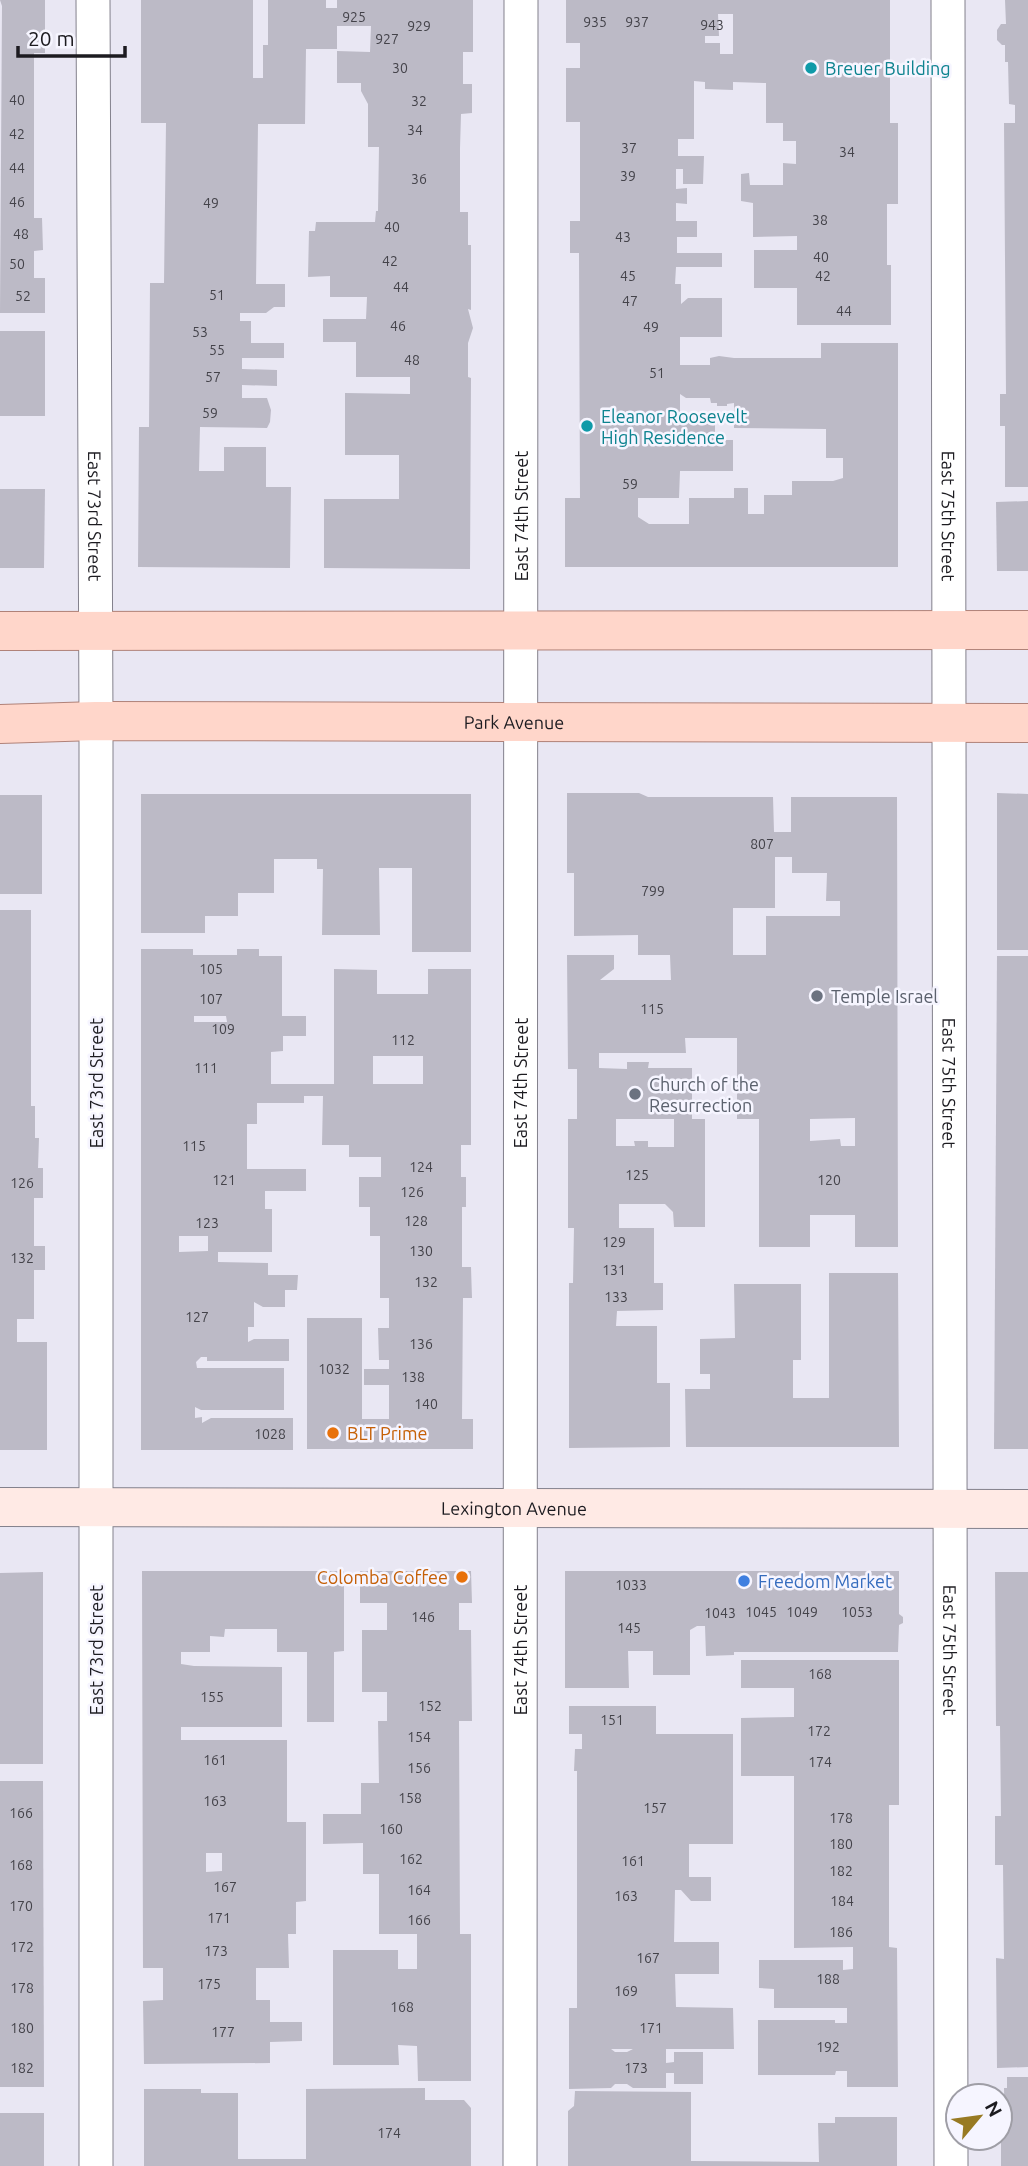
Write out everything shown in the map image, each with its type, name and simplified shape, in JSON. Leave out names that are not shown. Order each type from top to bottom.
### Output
[{"type":"main road","points":[[0,631],[1028,630]]},
{"type":"main road","name":"Park Avenue","points":[[0,724],[96,721],[1028,723]]},
{"type":"main road","name":"Lexington Avenue","points":[[0,1507],[1028,1509]]},
{"type":"street","name":"East 73rd Street","points":[[93,0],[96,631],[96,2166]]},
{"type":"street","name":"East 74th Street","points":[[520,2166],[521,0]]},
{"type":"street","name":"East 75th Street","points":[[948,0],[951,2166]]},
{"type":"building","points":[[0,0],[45,0],[45,53],[34,53],[34,218],[42,218],[43,250],[34,251],[34,278],[45,278],[45,313],[0,313]]},
{"type":"building","points":[[141,0],[253,0],[253,78],[263,78],[263,45],[268,45],[268,0],[326,0],[326,8],[337,8],[337,0],[473,0],[473,52],[463,52],[463,84],[472,84],[472,113],[461,114],[460,148],[460,212],[468,212],[471,310],[468,309],[473,328],[468,343],[468,377],[471,378],[470,569],[324,568],[324,499],[399,499],[399,455],[345,455],[345,393],[410,394],[410,377],[356,377],[356,342],[323,342],[323,319],[366,319],[367,297],[330,297],[330,276],[308,277],[309,231],[315,231],[316,222],[375,222],[378,211],[379,147],[368,147],[368,104],[361,91],[361,83],[337,83],[337,51],[370,52],[371,26],[337,26],[337,49],[306,49],[305,124],[258,124],[256,284],[285,284],[285,307],[274,307],[266,313],[240,313],[240,321],[251,321],[251,343],[284,343],[284,358],[242,358],[242,369],[277,370],[277,386],[242,385],[242,398],[267,398],[271,410],[267,428],[200,427],[199,471],[224,471],[224,447],[266,447],[266,487],[291,487],[290,568],[138,567],[139,427],[149,427],[150,283],[164,283],[166,123],[141,123]]},
{"type":"building","points":[[566,0],[890,0],[890,123],[898,123],[898,204],[887,204],[891,325],[797,325],[797,288],[754,288],[754,250],[797,250],[797,236],[753,237],[753,203],[741,201],[741,174],[749,173],[750,185],[783,185],[783,163],[796,164],[796,141],[783,141],[783,123],[766,123],[766,83],[733,82],[733,90],[705,89],[705,82],[694,81],[694,139],[678,139],[678,156],[704,156],[703,184],[683,184],[683,169],[676,169],[676,189],[687,188],[687,204],[676,203],[676,221],[697,221],[697,237],[677,237],[677,253],[722,253],[722,267],[676,267],[675,284],[681,284],[681,304],[688,298],[722,298],[722,337],[680,337],[680,365],[710,365],[710,358],[719,356],[821,358],[821,343],[898,343],[898,567],[565,567],[565,498],[580,498],[579,253],[570,253],[570,221],[580,221],[580,122],[566,122],[566,68],[580,68],[580,43],[566,43]],"holes":[[[718,14],[733,14],[733,54],[720,54],[720,43],[705,43],[705,36],[719,36]],[[680,394],[686,398],[710,398],[711,403],[717,403],[717,406],[734,403],[734,428],[826,429],[826,458],[843,458],[843,478],[833,481],[792,481],[792,495],[764,495],[764,514],[748,514],[748,488],[734,488],[734,498],[689,498],[689,524],[649,524],[638,517],[638,498],[679,498],[680,471],[733,471],[733,440],[715,440],[715,423],[680,423]]]},
{"type":"building","points":[[1005,0],[1028,0],[1028,487],[1005,487],[1005,426],[1000,426],[1000,394],[1006,394],[1004,123],[1015,123],[1015,105],[1009,104],[1005,45],[997,40],[997,30],[1001,24],[1006,24]]},
{"type":"building","points":[[0,331],[45,331],[45,416],[0,416]]},
{"type":"building","points":[[0,489],[45,489],[44,568],[0,568]]},
{"type":"building","points":[[1028,501],[1028,571],[997,571],[996,502]]},
{"type":"building","points":[[567,793],[639,793],[648,797],[773,797],[774,832],[791,832],[791,797],[897,797],[898,1247],[855,1247],[855,1215],[810,1215],[810,1247],[759,1247],[759,1119],[737,1119],[737,1038],[685,1038],[686,1053],[599,1053],[599,1068],[627,1069],[627,1062],[649,1062],[648,1068],[692,1068],[692,1119],[705,1119],[705,1227],[674,1227],[673,1212],[665,1204],[619,1204],[619,1228],[654,1228],[654,1283],[663,1283],[663,1310],[617,1311],[616,1326],[657,1326],[657,1383],[670,1383],[670,1447],[569,1448],[569,1283],[573,1283],[574,1228],[568,1228],[568,1119],[577,1119],[577,1069],[568,1069],[567,955],[614,955],[614,969],[600,980],[671,980],[670,955],[638,955],[638,935],[574,936],[574,873],[567,873]],"holes":[[[775,857],[792,857],[792,873],[827,873],[826,901],[840,901],[840,916],[766,916],[766,955],[733,955],[733,908],[775,908]],[[855,1118],[855,1146],[841,1146],[840,1139],[810,1141],[810,1119]],[[616,1119],[674,1119],[674,1147],[648,1147],[648,1141],[634,1141],[635,1146],[616,1146]]]},
{"type":"building","points":[[997,793],[1028,794],[1028,950],[997,950]]},
{"type":"building","points":[[141,794],[471,794],[471,952],[412,952],[412,868],[379,868],[380,935],[322,935],[323,869],[317,869],[317,859],[274,859],[274,893],[238,893],[238,916],[205,916],[205,933],[141,933]]},
{"type":"building","points":[[0,795],[42,795],[42,894],[0,894]]},
{"type":"building","points":[[0,910],[31,910],[31,1106],[35,1106],[35,1138],[39,1138],[38,1168],[43,1168],[43,1198],[34,1198],[34,1246],[45,1246],[45,1270],[34,1270],[34,1319],[17,1319],[17,1342],[47,1342],[47,1450],[0,1450]]},
{"type":"building","points":[[141,949],[193,949],[193,955],[237,955],[237,949],[259,949],[259,956],[282,956],[282,1016],[306,1016],[306,1036],[283,1036],[283,1051],[271,1052],[271,1084],[334,1084],[334,969],[377,970],[377,994],[428,994],[428,969],[471,969],[471,1145],[461,1145],[461,1177],[466,1177],[466,1207],[462,1207],[462,1267],[471,1267],[472,1298],[463,1298],[462,1419],[473,1419],[473,1449],[307,1449],[307,1318],[362,1318],[362,1419],[389,1419],[389,1385],[364,1385],[364,1369],[389,1369],[389,1360],[379,1360],[378,1328],[389,1328],[389,1298],[380,1298],[380,1236],[370,1236],[370,1207],[359,1207],[359,1177],[381,1177],[381,1157],[349,1157],[349,1145],[322,1145],[323,1096],[304,1096],[304,1103],[257,1103],[257,1124],[247,1124],[247,1169],[306,1169],[306,1191],[265,1191],[265,1209],[272,1209],[272,1252],[218,1252],[218,1262],[268,1263],[268,1275],[298,1275],[297,1290],[285,1290],[285,1307],[263,1307],[254,1302],[254,1327],[248,1327],[248,1342],[254,1339],[289,1339],[289,1361],[207,1361],[207,1357],[201,1357],[196,1362],[197,1368],[284,1368],[284,1410],[201,1410],[195,1407],[195,1418],[202,1417],[202,1423],[211,1418],[293,1418],[293,1450],[141,1450]],"holes":[[[194,1016],[226,1016],[227,1022],[194,1022]],[[373,1056],[423,1056],[423,1084],[373,1084]],[[179,1236],[208,1236],[208,1251],[179,1252]]]},
{"type":"building","points":[[997,956],[1028,956],[1028,1449],[994,1449]]},
{"type":"building","points":[[829,1273],[898,1273],[899,1447],[686,1447],[685,1389],[710,1389],[710,1374],[700,1374],[700,1339],[735,1338],[734,1284],[801,1284],[801,1360],[793,1360],[793,1398],[829,1398]]},
{"type":"building","points":[[142,1571],[344,1571],[344,1651],[334,1652],[334,1722],[307,1722],[307,1652],[277,1652],[277,1629],[225,1629],[224,1637],[210,1636],[210,1652],[181,1652],[181,1664],[194,1666],[282,1667],[282,1727],[181,1727],[181,1740],[287,1740],[287,1822],[306,1822],[306,1901],[296,1902],[296,1934],[288,1934],[289,1968],[256,1968],[256,2000],[270,2000],[270,2022],[302,2022],[302,2041],[270,2042],[270,2063],[144,2064],[143,2001],[163,2000],[163,1968],[143,1968]],"holes":[[[206,1853],[222,1853],[222,1871],[206,1872]]]},
{"type":"building","points":[[360,1571],[471,1571],[472,1603],[459,1603],[459,1630],[471,1630],[472,1721],[459,1721],[460,1934],[471,1934],[471,2081],[418,2081],[417,2046],[398,2045],[399,2065],[333,2065],[333,1950],[398,1950],[398,1969],[417,1969],[417,1934],[379,1934],[379,1874],[363,1874],[363,1843],[323,1844],[323,1814],[361,1814],[361,1783],[379,1783],[378,1721],[387,1721],[387,1692],[362,1692],[362,1630],[387,1630],[387,1603],[360,1603]]},
{"type":"building","points":[[565,1571],[899,1571],[899,1614],[903,1617],[903,1623],[899,1625],[898,1652],[734,1652],[734,1655],[706,1656],[705,1626],[697,1626],[690,1630],[690,1675],[653,1675],[653,1651],[628,1651],[629,1688],[565,1688]]},
{"type":"building","points":[[43,1572],[43,1764],[0,1764],[0,1573]]},
{"type":"building","points":[[995,1572],[1028,1572],[1028,2067],[997,2068],[996,1958],[1004,1959],[1003,1865],[995,1865],[995,1816],[1001,1816],[1000,1726],[996,1726]]},
{"type":"building","points":[[741,1660],[899,1660],[899,1805],[889,1805],[889,1947],[897,1948],[898,2087],[847,2087],[847,2071],[836,2071],[835,2075],[758,2075],[758,2020],[835,2020],[835,2023],[847,2023],[847,2008],[774,2008],[774,1989],[759,1988],[759,1960],[843,1960],[843,1970],[853,1969],[853,1947],[794,1948],[794,1776],[741,1776],[741,1718],[794,1717],[794,1688],[741,1688]]},
{"type":"building","points":[[569,1706],[656,1706],[656,1734],[733,1734],[733,1844],[689,1844],[689,1877],[711,1877],[711,1901],[691,1901],[681,1890],[675,1890],[674,1942],[719,1942],[719,1974],[675,1974],[676,2007],[733,2008],[734,2049],[666,2049],[666,2063],[674,2062],[674,2052],[703,2052],[703,2084],[674,2084],[674,2073],[666,2073],[666,2088],[633,2088],[627,2084],[615,2084],[611,2088],[569,2089],[569,2008],[577,2008],[577,1771],[574,1771],[575,1749],[582,1749],[582,1734],[569,1734]],"holes":[[[611,2049],[633,2049],[627,2052],[615,2052]]]},
{"type":"building","points":[[0,1781],[43,1781],[44,2087],[0,2087]]},
{"type":"building","points":[[1007,2077],[1028,2077],[1028,2166],[1001,2166],[1001,2152],[1014,2152],[1014,2082],[1007,2082]]},
{"type":"building","points":[[425,2088],[425,2100],[464,2100],[471,2108],[471,2166],[144,2166],[144,2089],[201,2089],[201,2093],[238,2093],[238,2159],[306,2159],[306,2089]]},
{"type":"building","points":[[575,2091],[691,2092],[691,2161],[819,2162],[818,2123],[835,2123],[835,2117],[897,2117],[897,2166],[568,2166],[568,2111],[574,2106]]},
{"type":"building","points":[[0,2113],[44,2113],[44,2166],[0,2166]]},
{"type":"place","name":"Breuer Building","points":[[811,68]]},
{"type":"place","name":"Eleanor Roosevelt High Residence","points":[[587,426]]},
{"type":"place","name":"Temple Israel","points":[[817,996]]},
{"type":"place","name":"Church of the Resurrection","points":[[635,1094]]},
{"type":"place","name":"BLT Prime","points":[[333,1433]]},
{"type":"place","name":"Colomba Coffee","points":[[462,1577]]},
{"type":"place","name":"Freedom Market","points":[[744,1581]]}]
